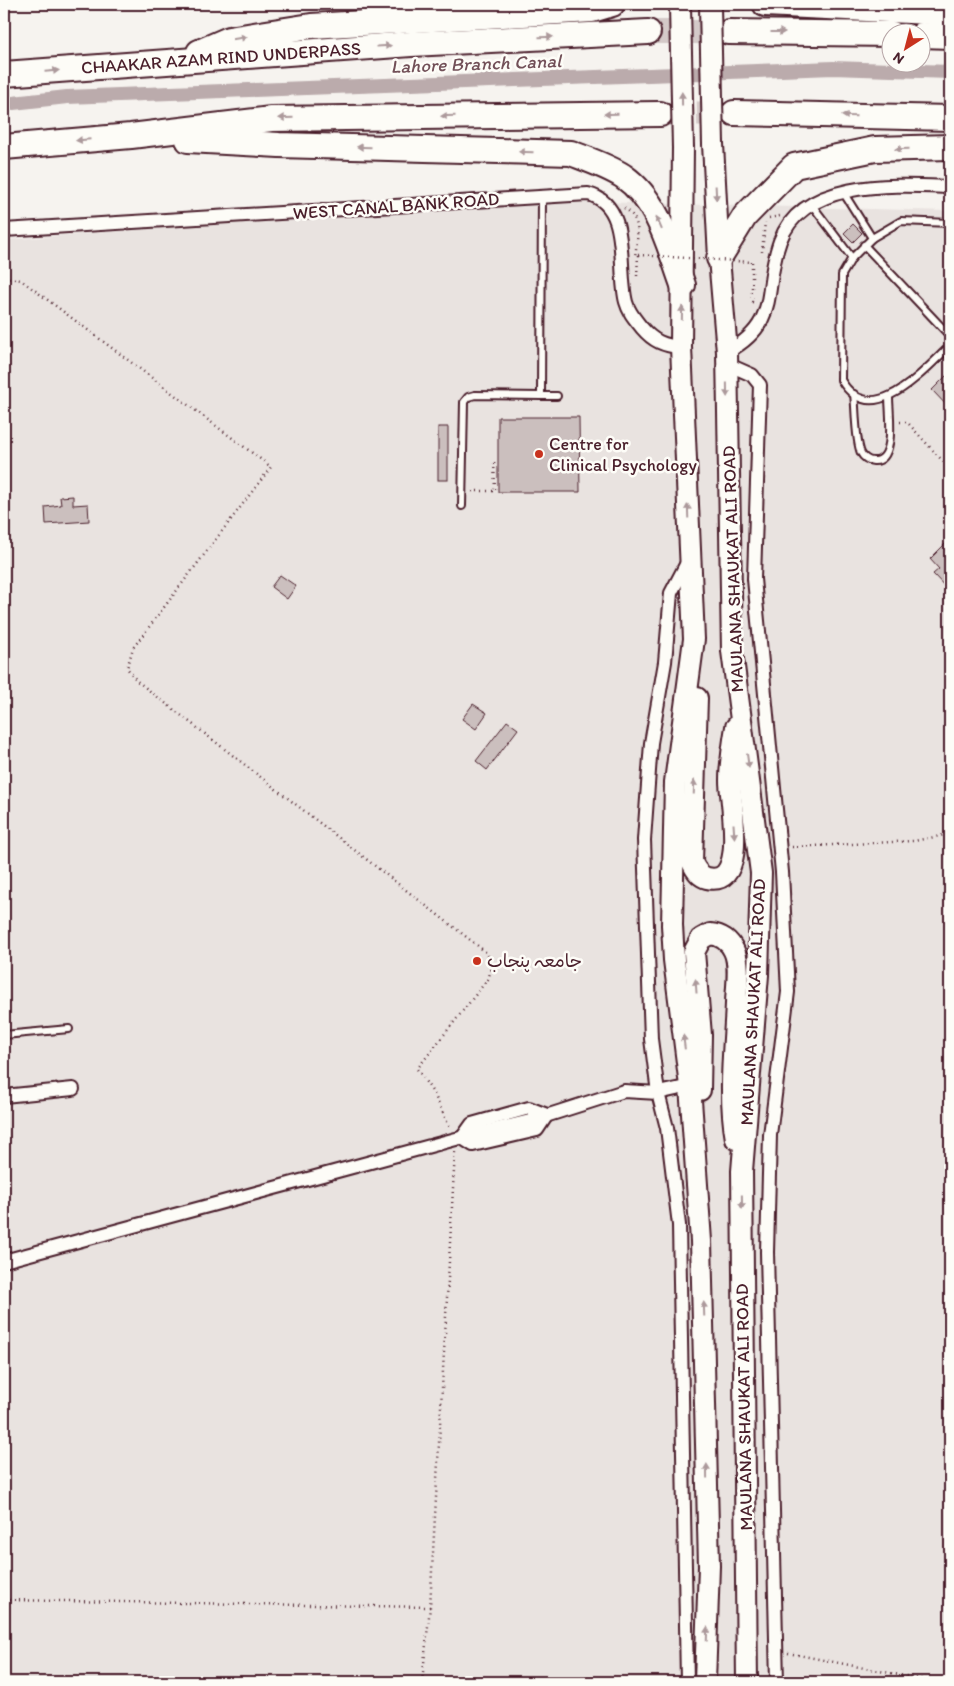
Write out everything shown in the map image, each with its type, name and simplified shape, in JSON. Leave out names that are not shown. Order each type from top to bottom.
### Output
[{"type":"highway","points":[[178,61],[229,39],[311,26],[592,10],[612,4]]},
{"type":"highway","points":[[765,4],[950,13]]},
{"type":"highway","name":"CHAAKAR AZAM RIND UNDERPASS","points":[[4,74],[411,44],[648,32]]},
{"type":"highway","points":[[729,32],[882,34]]},
{"type":"highway","points":[[932,35],[950,36]]},
{"type":"highway","points":[[734,113],[950,118]]},
{"type":"highway","points":[[4,147],[131,136],[271,119],[660,114]]},
{"type":"highway","points":[[131,136],[279,145],[571,153],[602,165],[623,176],[638,189],[658,219],[683,285]]},
{"type":"highway","points":[[719,258],[745,216],[794,166],[876,149],[950,147]]},
{"type":"main road","points":[[680,5],[683,148],[681,347],[693,652],[698,681],[692,862],[697,872],[707,878],[723,876],[733,862],[734,843],[730,780],[733,745],[739,713]]},
{"type":"main road","name":"MAULANA SHAUKAT ALI ROAD","points":[[710,5],[713,144],[727,358],[732,651],[739,713],[752,790],[761,873],[758,975],[742,1171],[747,1682]]},
{"type":"main road","points":[[693,652],[675,782],[672,905],[674,960],[690,1086],[702,1241],[709,1556],[705,1682]]},
{"type":"main road","points":[[695,1156],[701,1079],[701,1035],[694,952],[701,939],[710,934],[723,937],[730,944],[737,962],[733,1121],[742,1171]]},
{"type":"street","points":[[778,1682],[767,1252],[770,1135],[788,992],[780,848],[754,579],[760,385],[752,375],[727,358],[746,342],[764,316],[780,242],[788,226],[812,205],[842,192],[894,185],[950,188]]},
{"type":"street","name":"WEST CANAL BANK ROAD","points":[[4,230],[588,194],[598,196],[608,205],[620,234],[626,300],[631,315],[650,337],[665,346],[681,347]]},
{"type":"street","points":[[687,1682],[679,1225],[667,1128],[658,1093],[651,1039],[644,840],[651,743],[665,662],[671,593],[689,560]]},
{"type":"street","points":[[4,1262],[459,1138],[472,1124],[529,1108],[546,1114],[624,1091],[658,1093],[690,1086]]},
{"type":"street","points":[[4,1096],[73,1089]]},
{"type":"street","points":[[459,1138],[473,1145],[537,1130],[546,1114]]},
{"type":"lane","points":[[842,192],[872,238]]},
{"type":"lane","points":[[541,396],[542,196]]},
{"type":"lane","points":[[812,205],[852,258]]},
{"type":"lane","points":[[950,223],[901,221],[872,238],[852,258],[842,274],[840,372],[846,388],[854,394],[865,399],[889,397],[903,390],[950,346]]},
{"type":"lane","points":[[864,245],[950,336]]},
{"type":"lane","points":[[854,394],[860,452],[869,460],[882,459],[889,451],[889,397]]},
{"type":"lane","points":[[462,506],[462,409],[468,397],[557,396]]},
{"type":"lane","points":[[4,1035],[69,1028]]},
{"type":"path","points":[[638,255],[752,262]]},
{"type":"path","points":[[4,277],[21,280],[272,467],[133,648],[127,668],[137,681],[487,953],[492,967],[488,979],[417,1069],[434,1094],[459,1138],[430,1606],[422,1682]]},
{"type":"path","points":[[889,422],[907,422],[950,469]]},
{"type":"path","points":[[462,491],[495,491],[494,459]]},
{"type":"path","points":[[780,848],[904,842],[950,834]]},
{"type":"path","points":[[4,1600],[430,1606]]},
{"type":"path","points":[[776,1651],[936,1682]]},
{"type":"shaded area","name":"جامعہ پنجاب","points":[[596,202],[950,211],[950,1682],[4,1682],[4,240],[327,214]]},
{"type":"building","points":[[853,224],[862,233],[853,242],[844,233]]},
{"type":"building","points":[[950,372],[950,409],[932,390]]},
{"type":"building","name":"Centre for Clinical Psychology","points":[[498,417],[579,417],[580,492],[498,492]]},
{"type":"building","points":[[438,427],[448,427],[448,480],[438,480]]},
{"type":"building","points":[[73,496],[73,505],[88,504],[89,521],[46,524],[45,507],[61,505],[60,497]]},
{"type":"building","points":[[950,539],[950,592],[933,574],[939,569],[930,559]]},
{"type":"building","points":[[280,575],[296,586],[287,599],[271,587]]},
{"type":"building","points":[[473,704],[487,713],[476,729],[462,719]]},
{"type":"building","points":[[507,721],[518,729],[487,770],[476,761]]},
{"type":"waterway","name":"Lahore Branch Canal","points":[[4,104],[67,97],[833,68],[950,72]]},
{"type":"tunnel","points":[[648,32],[729,32]]},
{"type":"tunnel","points":[[661,114],[734,113]]},
{"type":"place","name":"Centre for Clinical Psychology","points":[[539,454]]},
{"type":"place","name":"جامعہ پنجاب","points":[[477,961]]}]
